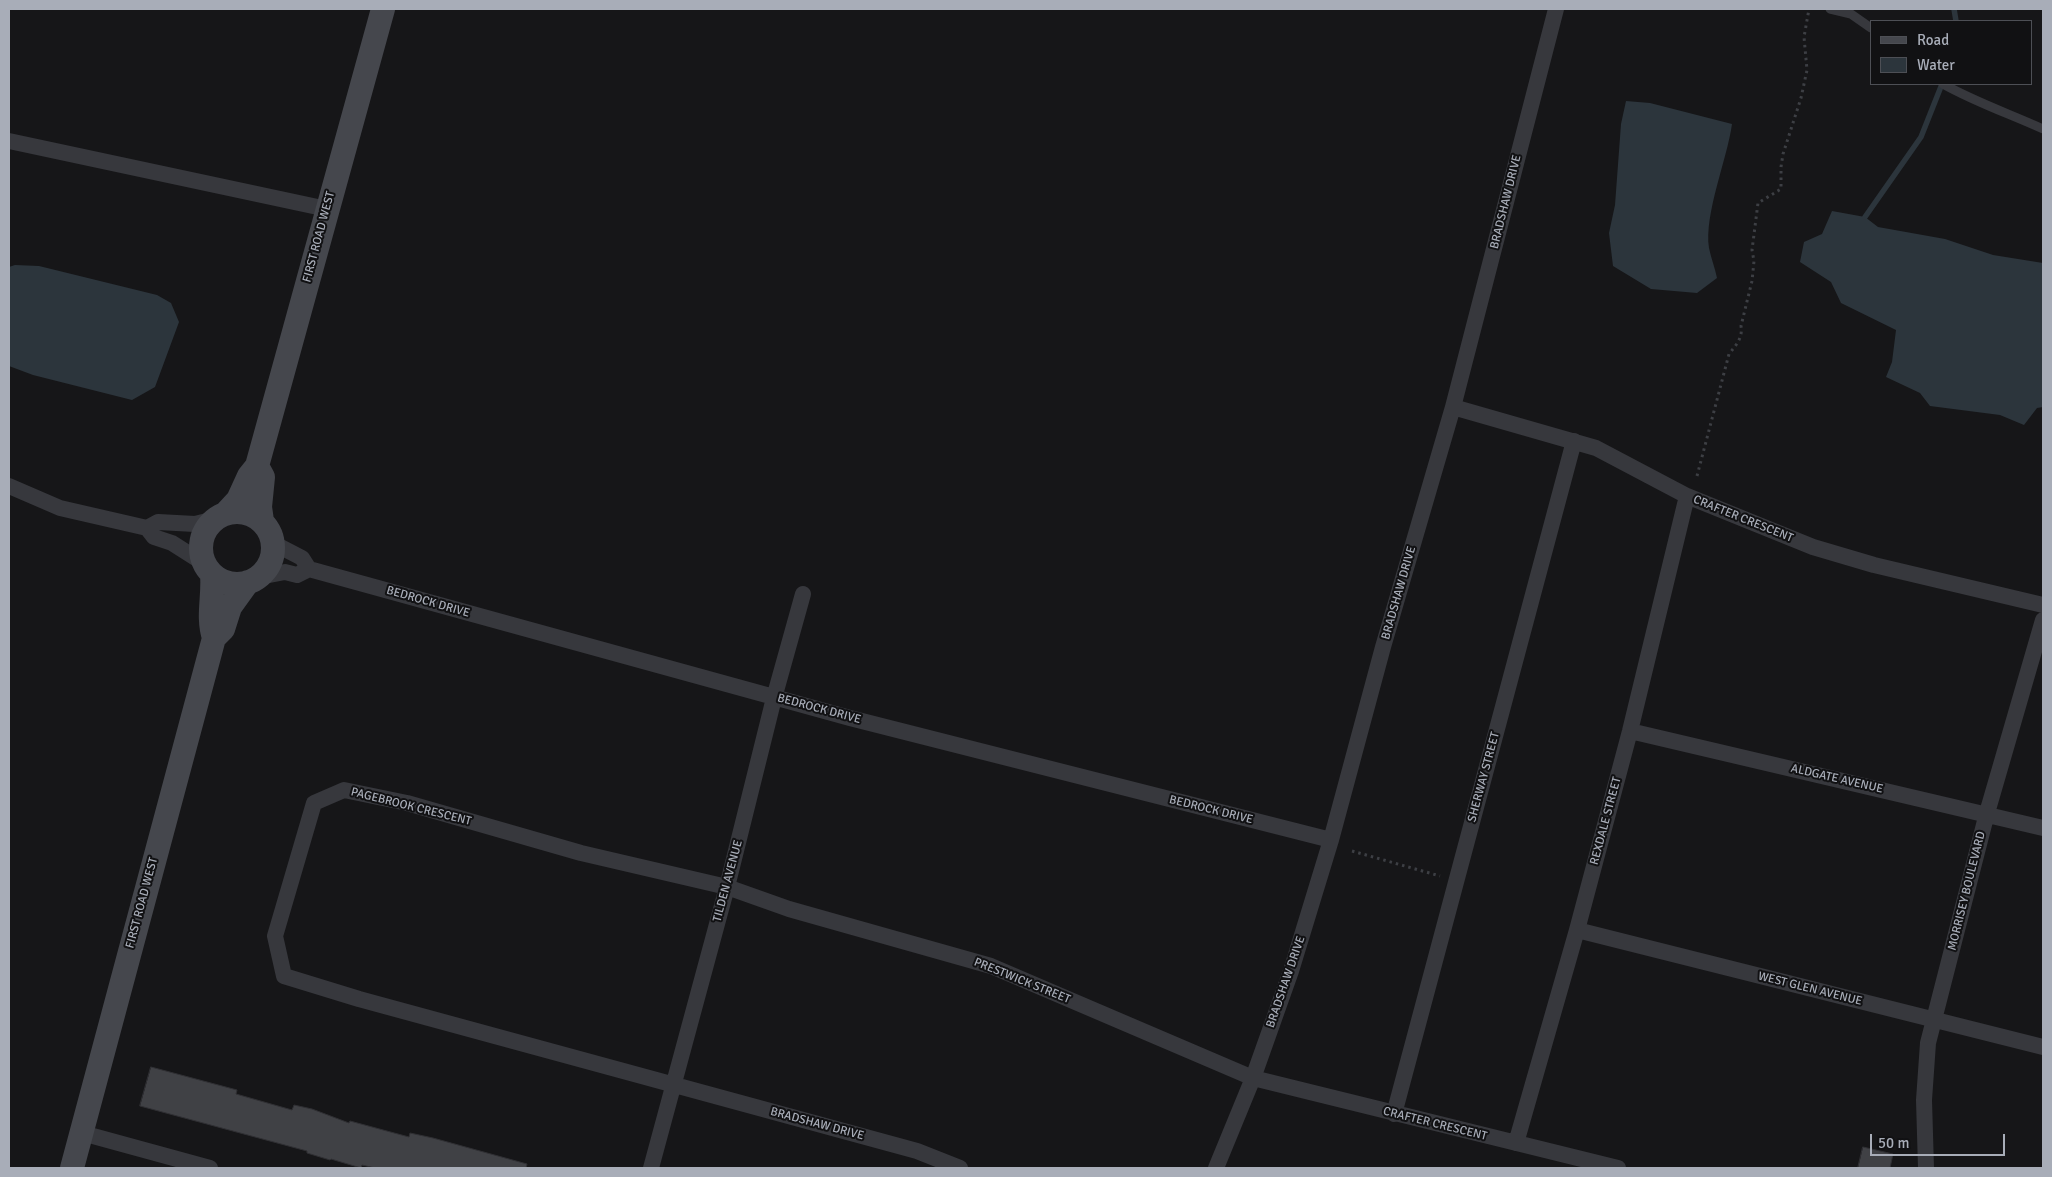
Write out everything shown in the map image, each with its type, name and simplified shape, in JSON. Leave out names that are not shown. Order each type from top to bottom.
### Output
[{"type":"street","name":"FIRST ROAD WEST","points":[[214,638],[209,624],[213,589],[209,569],[201,552],[202,540],[206,528],[238,500],[249,476],[257,466],[383,9]]},
{"type":"street","name":"BRADSHAW DRIVE","points":[[1216,1168],[1253,1078],[1291,971],[1331,840],[1383,647],[1453,407],[1556,9]]},
{"type":"street","points":[[9,141],[327,209]]},
{"type":"street","name":"CRAFTER CRESCENT","points":[[1453,407],[1596,448],[1687,496],[1813,548],[1874,565],[2043,605]]},
{"type":"street","name":"SHERWAY STREET","points":[[1394,1114],[1574,441]]},
{"type":"street","name":"FIRST ROAD WEST","points":[[72,1168],[214,638],[223,629],[234,600],[267,567],[272,556],[273,543],[269,531],[262,521],[260,507],[263,477],[257,466]]},
{"type":"street","points":[[9,486],[60,508],[147,528],[154,537],[172,543],[223,581],[235,584],[253,579]]},
{"type":"street","name":"REXDALE STREET","points":[[1516,1144],[1577,930],[1630,731],[1687,496]]},
{"type":"street","points":[[147,528],[158,522],[196,524],[239,512],[251,515],[262,521]]},
{"type":"street","name":"BEDROCK DRIVE","points":[[273,543],[302,558],[309,569],[774,698],[1331,840]]},
{"type":"street","name":"BEDROCK DRIVE","points":[[253,579],[285,572],[297,575],[309,569]]},
{"type":"street","name":"TILDEN AVENUE","points":[[651,1168],[727,887],[774,698],[804,594]]},
{"type":"street","name":"MORRISEY BOULEVARD","points":[[1926,1168],[1924,1100],[1928,1043],[1987,813],[2043,620]]},
{"type":"street","name":"ALDGATE AVENUE","points":[[1630,731],[1987,813],[2043,828]]},
{"type":"street","name":"PAGEBROOK CRESCENT","points":[[673,1086],[359,999],[284,976],[275,936],[314,803],[344,790],[407,803],[581,853],[727,887]]},
{"type":"street","name":"PRESTWICK STREET","points":[[727,887],[789,909],[991,966],[1253,1078]]},
{"type":"street","name":"WEST GLEN AVENUE","points":[[1577,930],[2043,1047]]},
{"type":"street","name":"CRAFTER CRESCENT","points":[[1253,1078],[1618,1168]]},
{"type":"street","name":"BRADSHAW DRIVE","points":[[673,1086],[917,1151],[960,1168]]},
{"type":"street","points":[[82,1132],[210,1168]]},
{"type":"lane","points":[[1830,9],[1851,14],[1870,27]]},
{"type":"lane","points":[[1945,85],[1966,97],[1991,105],[2043,129]]},
{"type":"path","points":[[1697,476],[1729,354],[1739,342],[1742,332],[1741,326],[1752,281],[1754,261],[1752,250],[1758,203],[1782,189],[1781,167],[1783,154],[1801,98],[1807,70],[1804,37],[1810,9]]},
{"type":"path","points":[[1352,851],[1440,876]]},
{"type":"water","points":[[1626,101],[1650,103],[1732,124],[1713,203],[1708,234],[1709,248],[1717,278],[1697,293],[1651,289],[1613,266],[1609,233],[1615,205],[1621,124]]},
{"type":"water","points":[[1832,211],[1865,217],[1878,227],[1945,239],[1993,255],[2043,263],[2043,407],[2037,408],[2024,425],[2000,415],[1930,406],[1920,393],[1886,377],[1892,362],[1896,330],[1841,303],[1831,282],[1800,262],[1804,242],[1822,234]]},
{"type":"water","points":[[15,265],[39,266],[157,295],[171,303],[179,322],[155,387],[132,400],[33,375],[9,366],[9,267]]},
{"type":"building","points":[[151,1067],[237,1090],[236,1094],[292,1110],[294,1105],[312,1109],[349,1123],[350,1121],[409,1137],[410,1133],[433,1138],[527,1164],[526,1168],[375,1168],[362,1165],[361,1168],[330,1160],[307,1153],[307,1151],[140,1106]]},
{"type":"building","points":[[1863,1147],[1893,1154],[1890,1168],[1858,1168]]},
{"type":"waterway","points":[[1954,9],[1956,20]]},
{"type":"waterway","points":[[1865,217],[1921,137],[1942,85]]}]
